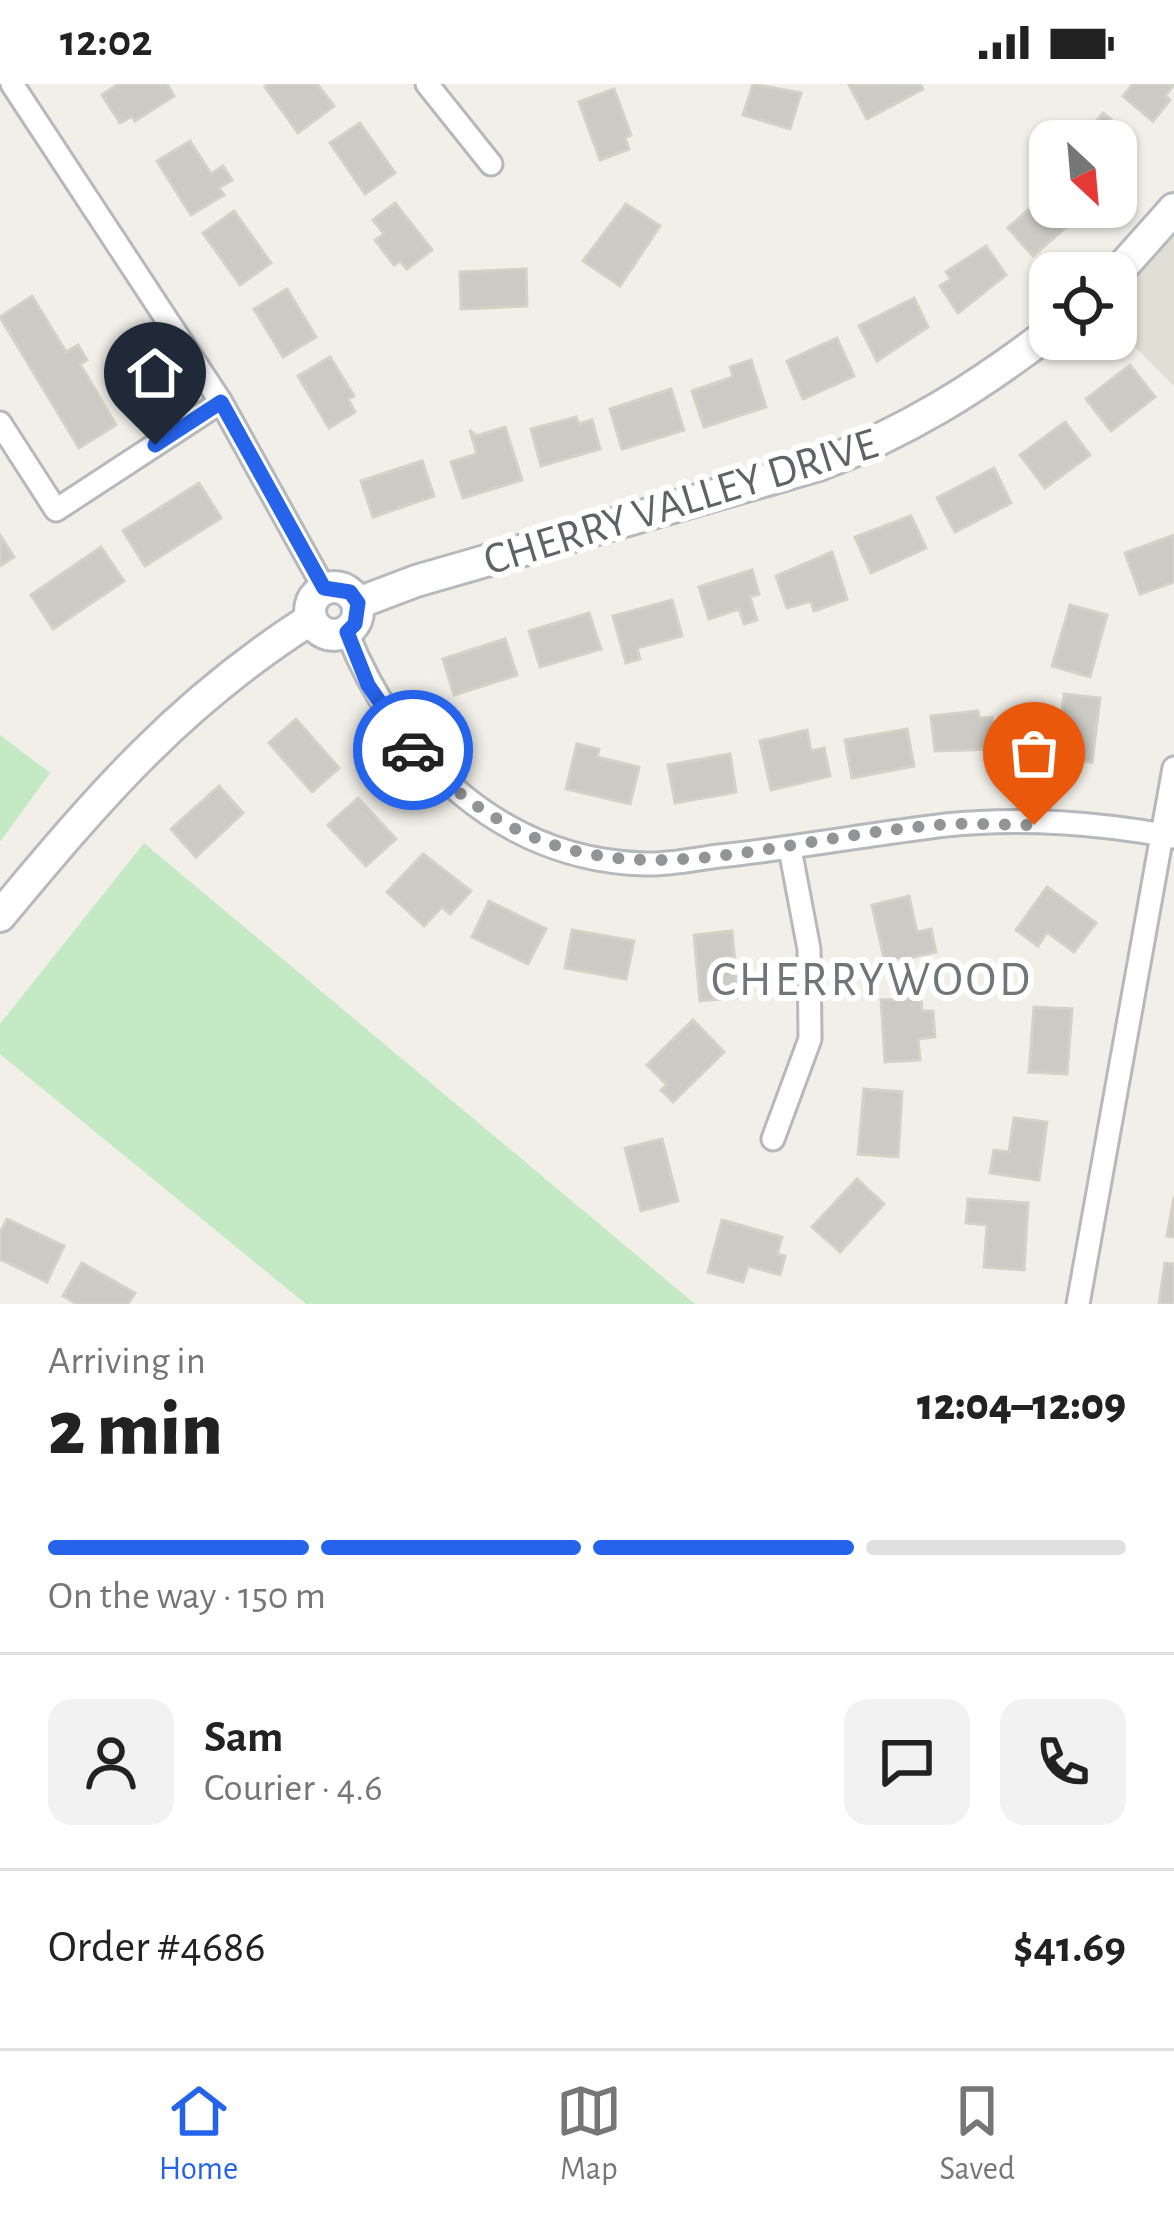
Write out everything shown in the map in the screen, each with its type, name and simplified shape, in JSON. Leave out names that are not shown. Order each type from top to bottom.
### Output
[{"type":"street","points":[[427,84],[491,164]]},
{"type":"street","points":[[5,85],[221,402],[324,588]]},
{"type":"street","points":[[1135,252],[1174,208]]},
{"type":"street","name":"CHERRY VALLEY DRIVE","points":[[352,617],[881,442],[974,389],[1029,348]]},
{"type":"street","points":[[0,423],[56,510],[221,402]]},
{"type":"street","points":[[324,588],[350,592],[368,685],[406,743],[433,771],[506,828],[571,852],[646,864],[790,849],[951,824],[1075,825],[1169,836]]},
{"type":"street","points":[[324,588],[310,607],[311,619],[325,634],[352,617]]},
{"type":"street","points":[[0,916],[113,781],[190,706],[311,619]]},
{"type":"street","points":[[1078,1304],[1169,836],[1174,768]]},
{"type":"street","points":[[773,1139],[810,1040],[808,949],[790,849]]},
{"type":"shaded area","points":[[1174,209],[1174,386],[1137,349],[1136,252]]},
{"type":"green space","points":[[0,735],[50,773],[0,842]]},
{"type":"green space","points":[[144,843],[695,1304],[306,1304],[0,1054],[0,1024]]},
{"type":"building","points":[[118,84],[167,84],[174,96],[135,121],[132,116],[120,123],[102,95]]},
{"type":"building","points":[[317,84],[334,106],[298,133],[265,87]]},
{"type":"building","points":[[753,84],[801,93],[790,129],[743,115]]},
{"type":"building","points":[[920,84],[923,89],[867,119],[849,85]]},
{"type":"building","points":[[1133,84],[1174,84],[1165,96],[1170,100],[1153,121],[1123,96]]},
{"type":"building","points":[[614,89],[631,135],[625,138],[629,149],[600,160],[579,102]]},
{"type":"building","points":[[360,123],[395,173],[365,194],[330,143]]},
{"type":"building","points":[[190,141],[211,174],[223,166],[232,180],[219,188],[224,195],[191,215],[157,161]]},
{"type":"building","points":[[395,203],[432,250],[407,269],[400,261],[394,265],[375,240],[384,234],[373,220]]},
{"type":"building","points":[[626,204],[660,226],[620,286],[583,261]]},
{"type":"building","points":[[1029,209],[1029,228],[1065,228],[1038,252],[1029,252],[1008,228]]},
{"type":"building","points":[[234,211],[271,263],[240,285],[203,233]]},
{"type":"building","points":[[986,246],[1006,275],[958,313],[940,286],[951,279],[946,272]]},
{"type":"building","points":[[526,269],[527,306],[461,309],[460,272]]},
{"type":"building","points":[[287,289],[316,337],[283,357],[254,309]]},
{"type":"building","points":[[32,296],[66,352],[78,345],[87,360],[80,364],[116,425],[79,448],[0,317]]},
{"type":"building","points":[[914,298],[928,327],[877,361],[859,326]]},
{"type":"building","points":[[837,338],[854,376],[803,399],[787,361]]},
{"type":"building","points":[[330,357],[354,396],[348,399],[355,412],[329,428],[298,376]]},
{"type":"building","points":[[751,360],[766,407],[704,427],[692,391],[733,377],[730,367]]},
{"type":"building","points":[[1130,365],[1155,397],[1111,431],[1086,399]]},
{"type":"building","points":[[671,389],[684,430],[622,449],[610,409]]},
{"type":"building","points":[[576,417],[579,424],[592,420],[600,449],[541,466],[531,429]]},
{"type":"building","points":[[1065,422],[1090,455],[1045,488],[1020,455]]},
{"type":"building","points":[[505,427],[522,480],[463,498],[451,462],[477,454],[470,430],[476,436]]},
{"type":"building","points":[[422,461],[434,496],[373,517],[361,481]]},
{"type":"building","points":[[994,468],[1011,503],[955,532],[937,498]]},
{"type":"building","points":[[199,483],[221,518],[145,566],[123,531]]},
{"type":"building","points":[[911,516],[926,548],[871,573],[855,537]]},
{"type":"building","points":[[0,535],[14,557],[0,566]]},
{"type":"building","points":[[1174,535],[1174,582],[1140,594],[1125,553]]},
{"type":"building","points":[[101,547],[124,581],[53,629],[31,595]]},
{"type":"building","points":[[832,552],[847,599],[814,611],[811,601],[787,608],[776,576]]},
{"type":"building","points":[[752,570],[759,594],[750,597],[757,620],[744,624],[739,609],[709,619],[699,587]]},
{"type":"building","points":[[672,600],[682,636],[637,648],[640,659],[626,663],[613,616]]},
{"type":"building","points":[[1070,605],[1107,615],[1090,677],[1052,666]]},
{"type":"building","points":[[589,613],[601,649],[540,667],[529,631]]},
{"type":"building","points":[[505,639],[517,675],[454,695],[443,659]]},
{"type":"building","points":[[1064,694],[1100,698],[1092,762],[1057,758]]},
{"type":"building","points":[[978,711],[979,718],[992,717],[996,749],[935,751],[931,716]]},
{"type":"building","points":[[296,719],[339,768],[312,792],[269,743]]},
{"type":"building","points":[[907,729],[914,766],[852,778],[845,740]]},
{"type":"building","points":[[807,730],[811,751],[824,748],[830,776],[771,790],[760,741]]},
{"type":"building","points":[[577,744],[599,749],[597,757],[639,767],[630,804],[566,789]]},
{"type":"building","points":[[730,754],[736,792],[675,803],[668,765]]},
{"type":"building","points":[[219,786],[243,813],[196,857],[171,829]]},
{"type":"building","points":[[358,798],[396,839],[366,866],[328,825]]},
{"type":"building","points":[[423,854],[471,891],[450,914],[442,907],[424,926],[387,892]]},
{"type":"building","points":[[1047,887],[1096,923],[1074,952],[1047,932],[1038,946],[1016,930]]},
{"type":"building","points":[[909,896],[917,932],[931,929],[936,952],[885,963],[872,905]]},
{"type":"building","points":[[489,901],[546,929],[528,964],[472,937]]},
{"type":"building","points":[[572,930],[634,941],[626,979],[565,968]]},
{"type":"building","points":[[732,931],[738,997],[700,1001],[694,935]]},
{"type":"building","points":[[921,998],[922,1011],[933,1011],[935,1037],[918,1039],[920,1060],[885,1062],[881,1000]]},
{"type":"building","points":[[1034,1007],[1072,1009],[1067,1074],[1029,1072]]},
{"type":"building","points":[[693,1020],[724,1052],[673,1102],[661,1090],[667,1085],[647,1065]]},
{"type":"building","points":[[864,1089],[902,1092],[898,1157],[858,1154]]},
{"type":"building","points":[[1014,1118],[1047,1122],[1039,1180],[990,1173],[994,1150],[1009,1152]]},
{"type":"building","points":[[662,1139],[678,1201],[641,1211],[625,1148]]},
{"type":"building","points":[[857,1179],[884,1204],[840,1252],[812,1227]]},
{"type":"building","points":[[1174,1197],[1174,1237],[1167,1236]]},
{"type":"building","points":[[968,1199],[1028,1203],[1024,1270],[984,1267],[987,1225],[966,1223]]},
{"type":"building","points":[[7,1219],[64,1246],[47,1282],[0,1259],[0,1233]]},
{"type":"building","points":[[722,1220],[782,1237],[777,1254],[785,1256],[780,1275],[748,1266],[743,1282],[708,1272]]},
{"type":"building","points":[[82,1263],[135,1293],[128,1304],[77,1304],[63,1296]]},
{"type":"building","points":[[1165,1263],[1174,1264],[1174,1304],[1159,1304]]},
{"type":"way so far","points":[[413,750],[506,828],[571,852],[646,864],[790,849],[951,824],[1034,825]]},
{"type":"district","name":"CHERRYWOOD","points":[[872,978]]},
{"type":"route","points":[[155,445],[221,402],[264,472],[324,588],[350,592],[358,603],[355,624],[347,632],[368,685],[413,750]]}]
